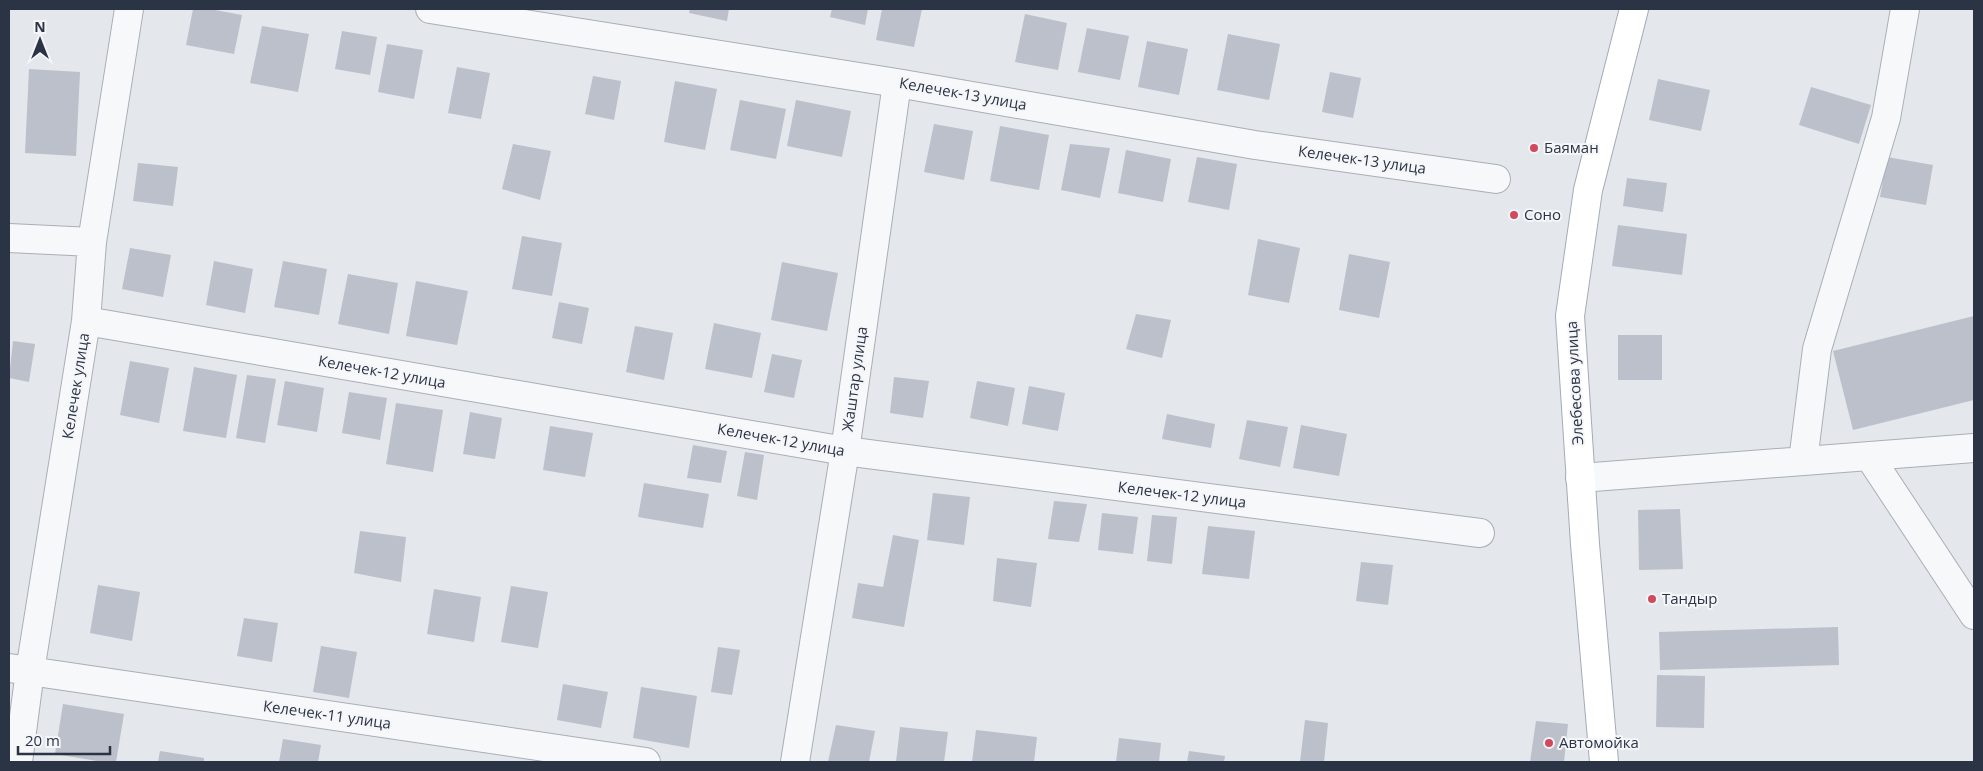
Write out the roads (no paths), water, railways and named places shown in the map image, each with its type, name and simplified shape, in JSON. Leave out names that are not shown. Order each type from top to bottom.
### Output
[{"type":"main road","name":"Элебесова улица","points":[[1604,762],[1580,478],[1570,316],[1588,190],[1634,9]]},
{"type":"street","name":"Келечек улица","points":[[18,762],[20,670],[86,321],[92,242],[129,9]]},
{"type":"street","name":"Келечек-13 улица","points":[[430,9],[897,83],[1255,145],[1496,179]]},
{"type":"street","points":[[1803,461],[1817,349],[1886,118],[1905,9]]},
{"type":"street","name":"Жаштар улица","points":[[795,762],[845,451],[897,83]]},
{"type":"street","points":[[9,238],[92,242]]},
{"type":"street","name":"Келечек-12 улица","points":[[86,321],[845,451],[1480,533]]},
{"type":"street","points":[[1580,478],[1974,448]]},
{"type":"street","points":[[1869,456],[1974,615]]},
{"type":"street","name":"Келечек-11 улица","points":[[20,670],[646,762]]},
{"type":"place","name":"Баяман","points":[[1534,148]]},
{"type":"place","name":"Соно","points":[[1514,215]]},
{"type":"place","name":"Тандыр","points":[[1652,599]]},
{"type":"place","name":"Автомойка","points":[[1549,743]]}]
